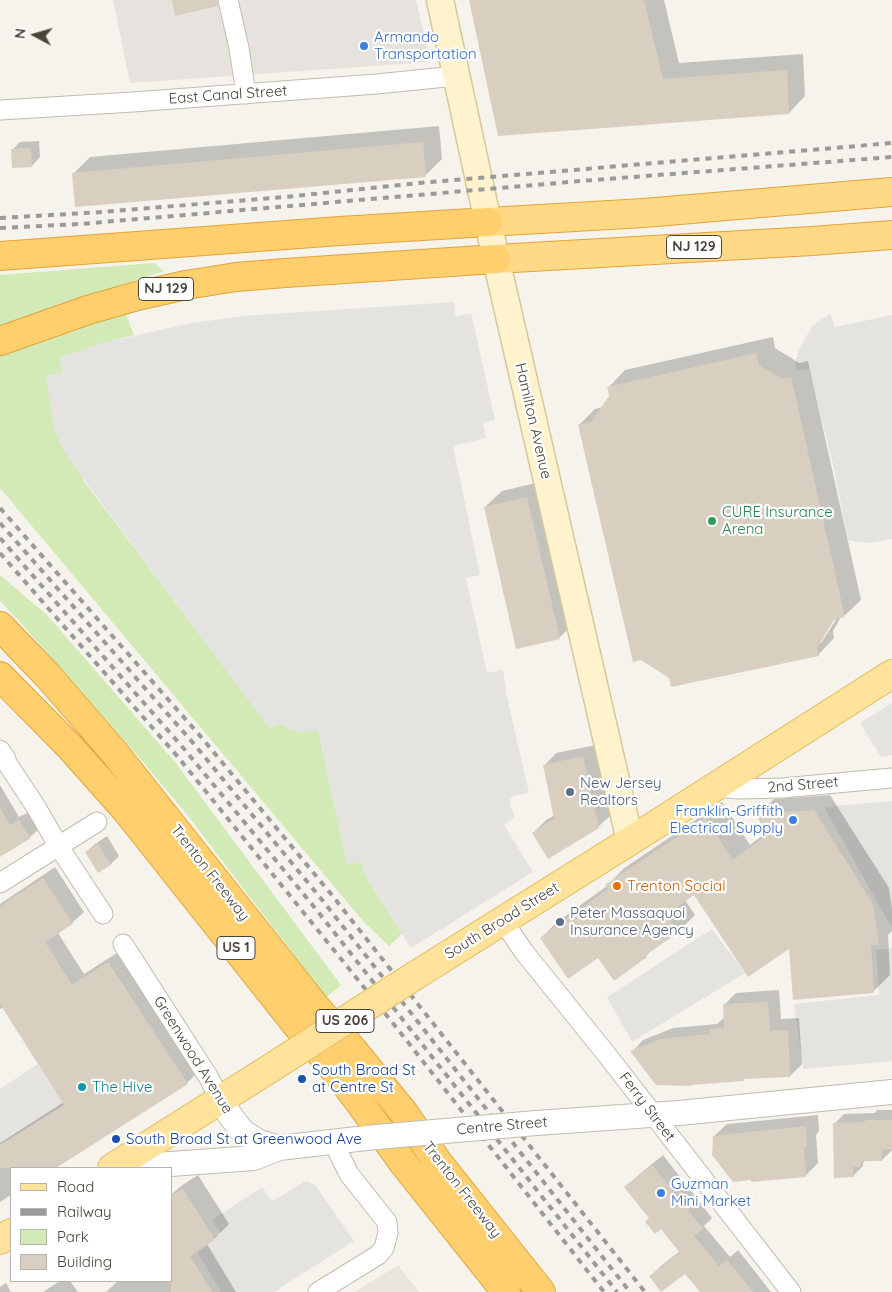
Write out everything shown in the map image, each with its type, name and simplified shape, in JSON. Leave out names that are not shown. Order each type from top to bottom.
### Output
[{"type":"highway","points":[[0,256],[340,231],[644,213],[892,192]]},
{"type":"highway","name":"NJ 129","points":[[0,341],[104,305],[137,296],[186,285],[236,277],[892,235]]},
{"type":"highway","points":[[812,241],[892,246]]},
{"type":"highway","name":"Trenton Freeway","points":[[0,626],[48,676],[114,752],[316,1006],[404,1113],[437,1161],[541,1292]]},
{"type":"highway","name":"Trenton Freeway","points":[[0,676],[70,747],[126,810],[295,1024],[344,1082],[404,1164],[506,1292]]},
{"type":"highway","points":[[458,1232],[493,1292]]},
{"type":"main road","name":"Hamilton Avenue","points":[[440,0],[496,259],[630,841]]},
{"type":"main road","name":"South Broad Street","points":[[115,1167],[892,674]]},
{"type":"street","points":[[228,0],[239,48],[246,94]]},
{"type":"street","name":"East Canal Street","points":[[0,110],[246,94],[456,76]]},
{"type":"street","points":[[0,750],[103,914]]},
{"type":"street","name":"2nd Street","points":[[714,787],[740,790],[782,788],[892,778]]},
{"type":"street","points":[[0,883],[97,822]]},
{"type":"street","name":"Ferry Street","points":[[503,921],[524,952],[654,1115],[791,1292]]},
{"type":"street","name":"Greenwood Avenue","points":[[122,944],[209,1078],[232,1118],[243,1132],[259,1142],[279,1148]]},
{"type":"street","name":"Centre Street","points":[[127,1167],[254,1158],[279,1148],[366,1138],[654,1115],[892,1092]]},
{"type":"street","points":[[318,1292],[378,1255],[384,1248],[388,1233],[386,1222],[349,1174],[333,1142]]},
{"type":"shaded area","points":[[113,0],[416,0],[430,62],[130,83]]},
{"type":"shaded area","points":[[454,302],[455,315],[471,313],[495,420],[483,423],[486,438],[453,446],[480,575],[466,578],[487,673],[503,670],[507,697],[529,793],[513,796],[510,800],[510,805],[515,817],[504,825],[533,872],[411,948],[365,875],[360,862],[347,864],[318,730],[300,733],[279,723],[270,728],[245,696],[70,461],[60,444],[53,424],[46,376],[63,371],[59,358],[106,342],[192,323],[243,316]]},
{"type":"shaded area","points":[[830,314],[835,327],[892,315],[892,539],[869,543],[848,540],[833,464],[809,369],[796,370],[799,350],[812,326]]},
{"type":"shaded area","points":[[892,703],[892,755],[881,757],[860,723]]},
{"type":"shaded area","points":[[892,801],[892,925],[890,925],[824,807]]},
{"type":"shaded area","points":[[712,929],[745,973],[632,1042],[607,997]]},
{"type":"shaded area","points":[[892,948],[892,1061],[803,1069],[794,1004],[879,995],[876,950]]},
{"type":"shaded area","points":[[38,1064],[64,1105],[0,1145],[0,1089]]},
{"type":"shaded area","points":[[306,1181],[316,1186],[354,1241],[274,1292],[221,1292],[197,1252],[215,1240],[213,1237],[221,1234],[212,1220],[262,1187],[272,1201]]},
{"type":"shaded area","points":[[398,1265],[419,1292],[355,1292]]},
{"type":"green space","points":[[154,263],[164,271],[0,325],[0,275]]},
{"type":"green space","points":[[125,312],[134,335],[106,342],[59,358],[63,371],[60,373],[83,480],[270,728],[279,723],[290,729],[318,730],[347,864],[360,862],[365,875],[402,934],[389,946],[363,921],[0,488],[0,356]]},
{"type":"green space","points":[[0,575],[47,615],[175,762],[341,985],[326,997],[185,812],[131,748],[0,601]]},
{"type":"building","points":[[172,0],[217,0],[218,6],[175,16]]},
{"type":"building","points":[[469,0],[644,0],[663,79],[787,70],[789,114],[498,136]]},
{"type":"building","points":[[423,142],[426,177],[75,207],[72,173]]},
{"type":"building","points":[[31,148],[32,167],[12,168],[11,149]]},
{"type":"building","name":"CURE Insurance Arena","points":[[756,353],[759,365],[782,379],[791,377],[845,617],[834,620],[817,648],[819,656],[671,687],[669,678],[641,660],[633,662],[578,425],[591,422],[609,396],[607,387]]},
{"type":"building","points":[[527,497],[560,639],[516,649],[484,507]]},
{"type":"building","name":"New Jersey Realtors","points":[[583,756],[599,828],[548,859],[532,833],[554,819],[543,765]]},
{"type":"building","points":[[0,808],[10,825],[19,820],[31,838],[0,857]]},
{"type":"building","points":[[814,810],[873,904],[879,945],[871,945],[874,993],[793,1000],[789,949],[748,977],[694,895],[667,914],[679,932],[614,981],[598,958],[568,979],[540,938],[608,889],[605,885],[705,818],[733,860],[767,835],[756,814]]},
{"type":"building","points":[[98,844],[111,865],[98,873],[85,852]]},
{"type":"building","points":[[43,878],[73,924],[45,942],[72,985],[108,962],[188,1084],[58,1167],[0,1168],[0,1145],[64,1105],[0,1004],[0,906]]},
{"type":"building","points":[[768,1002],[770,1031],[788,1030],[790,1077],[744,1079],[744,1081],[691,1086],[656,1085],[630,1051],[660,1039],[710,1034],[710,1029],[724,1028],[723,1004]]},
{"type":"building","points":[[865,1120],[892,1120],[892,1149],[882,1150],[882,1161],[861,1161],[861,1167],[853,1167],[854,1177],[834,1178],[833,1123],[865,1122]]},
{"type":"building","points":[[806,1126],[807,1145],[804,1148],[806,1177],[733,1182],[712,1155],[713,1136]]},
{"type":"building","points":[[652,1165],[703,1229],[694,1236],[719,1266],[727,1260],[753,1292],[700,1292],[685,1274],[661,1292],[649,1276],[680,1253],[661,1229],[655,1234],[645,1222],[649,1218],[624,1187]]},
{"type":"building","points":[[183,1189],[215,1240],[190,1256],[212,1292],[171,1292],[172,1195]]},
{"type":"railway","points":[[0,218],[103,212],[295,196],[419,183],[892,143]]},
{"type":"railway","points":[[0,228],[80,224],[581,181],[892,157]]},
{"type":"railway","points":[[0,508],[202,738],[331,894],[645,1292]]},
{"type":"railway","points":[[0,523],[194,744],[323,901],[630,1292]]},
{"type":"railway","points":[[0,538],[185,750],[315,908],[617,1292]]},
{"type":"railway","points":[[0,553],[178,757],[396,1027],[604,1292]]},
{"type":"place","name":"Armando Transportation","points":[[364,46]]},
{"type":"place","name":"CURE Insurance Arena","points":[[712,521]]},
{"type":"place","name":"New Jersey Realtors","points":[[570,792]]},
{"type":"place","name":"Franklin-Griffith Electrical Supply","points":[[793,820]]},
{"type":"place","name":"Trenton Social","points":[[617,886]]},
{"type":"place","name":"Peter Massaquoi Insurance Agency","points":[[560,922]]},
{"type":"place","name":"South Broad St at Centre St","points":[[302,1079]]},
{"type":"place","name":"The Hive","points":[[82,1087]]},
{"type":"place","name":"South Broad St at Greenwood Ave","points":[[116,1139]]},
{"type":"place","name":"Guzman Mini Market","points":[[661,1193]]}]
